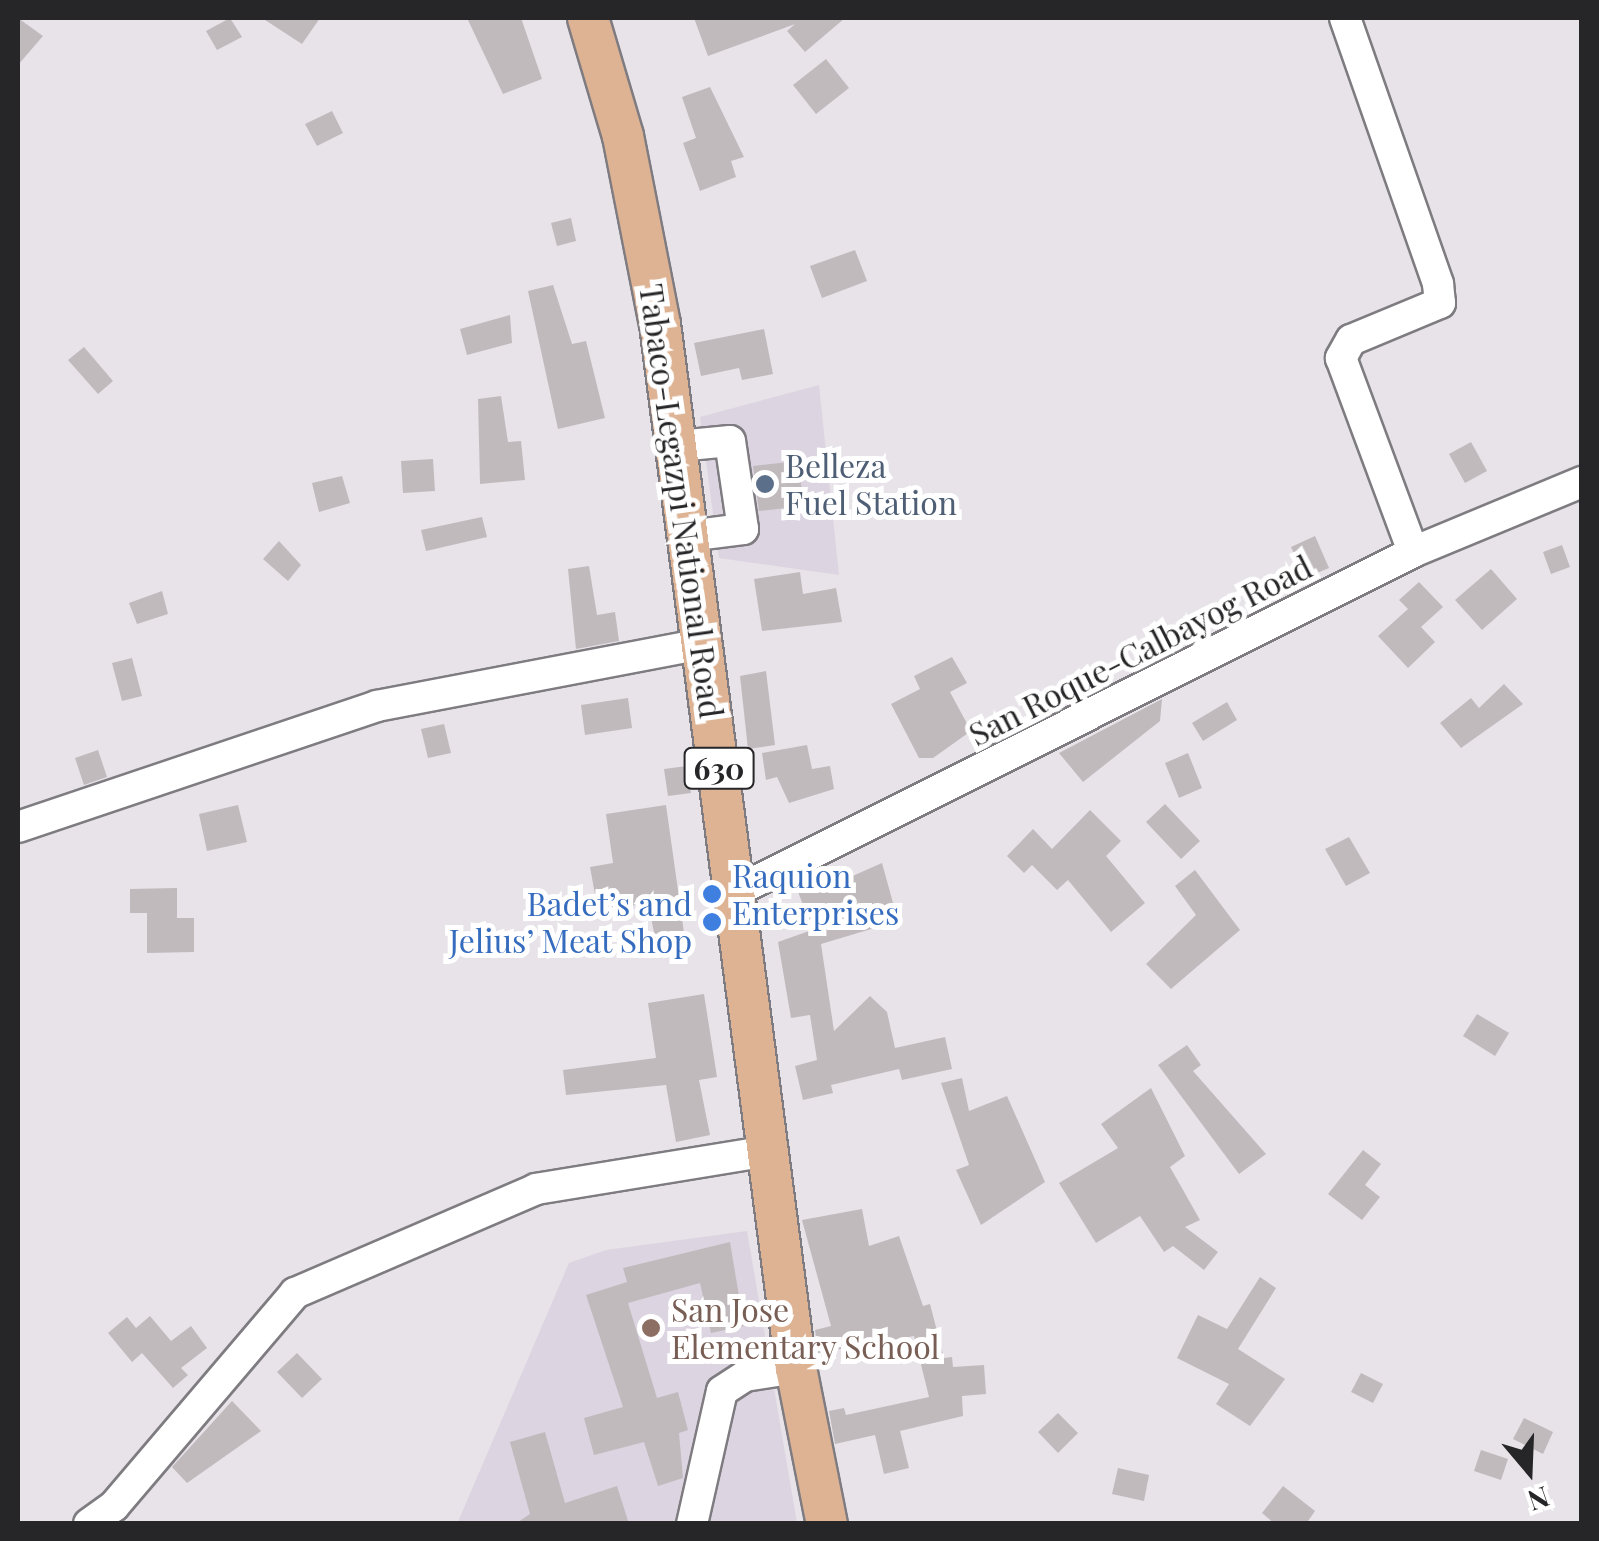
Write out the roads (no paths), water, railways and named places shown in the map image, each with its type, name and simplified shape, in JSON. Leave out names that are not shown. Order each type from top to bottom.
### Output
[{"type":"main road","name":"Tabaco-Legazpi National Road","points":[[588,18],[636,199],[678,446],[796,1368],[826,1524]]},
{"type":"street","points":[[1345,18],[1438,284],[1440,303],[1351,340],[1342,358],[1414,552]]},
{"type":"street","points":[[678,446],[730,441],[743,529],[689,536]]},
{"type":"street","name":"San Roque-Calbayog Road","points":[[735,892],[1414,552],[1582,482]]},
{"type":"street","points":[[18,826],[378,706],[703,644]]},
{"type":"street","points":[[89,1524],[114,1506],[295,1293],[536,1189],[770,1151]]},
{"type":"street","points":[[692,1524],[722,1391],[745,1376],[796,1368]]},
{"type":"place","name":"Belleza Fuel Station","points":[[765,484]]},
{"type":"place","name":"Raquion Enterprises","points":[[712,894]]},
{"type":"place","name":"Badet’s and Jelius’ Meat Shop","points":[[712,922]]},
{"type":"place","name":"San Jose Elementary School","points":[[651,1328]]}]
